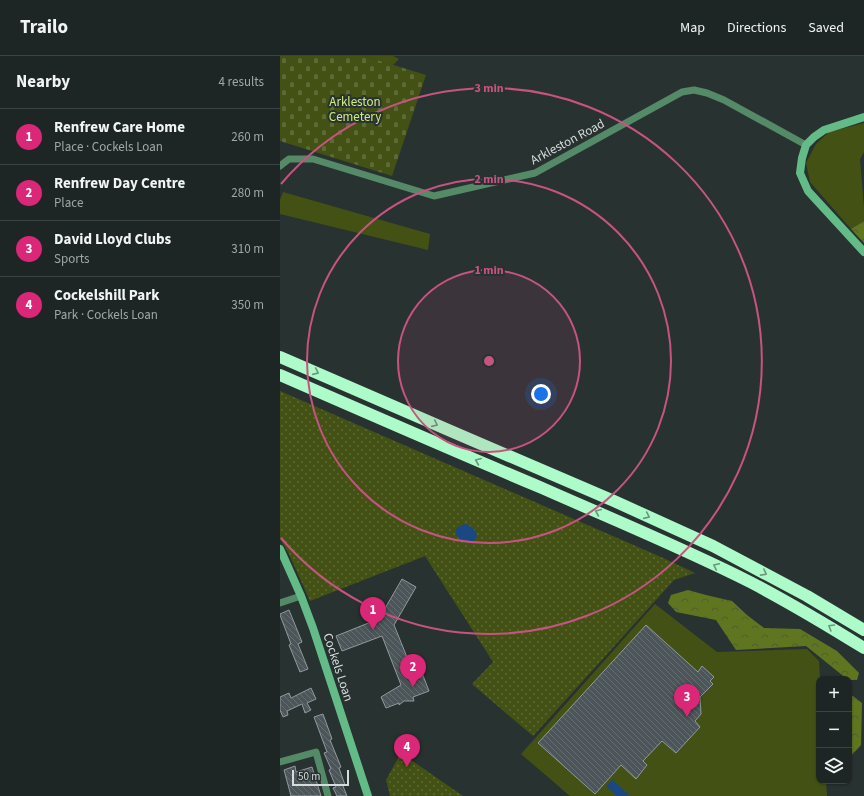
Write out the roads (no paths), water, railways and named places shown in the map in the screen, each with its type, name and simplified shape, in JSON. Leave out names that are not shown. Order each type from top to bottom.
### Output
[{"type":"highway","points":[[280,357],[694,537],[800,592],[864,630]]},
{"type":"highway","points":[[280,375],[626,524],[758,586],[864,648]]},
{"type":"street","name":"Arkleston Road","points":[[280,166],[289,159],[313,159],[434,196],[535,172],[682,92],[694,90],[707,93],[724,100],[806,145]]},
{"type":"street","points":[[864,117],[824,130],[814,137],[806,145],[800,173],[808,191],[864,252]]},
{"type":"street","name":"Cockels Loan","points":[[280,549],[301,596],[313,628],[368,796]]},
{"type":"street","points":[[280,603],[301,596]]},
{"type":"street","points":[[280,762],[316,752],[328,796]]},
{"type":"water","points":[[466,524],[476,532],[477,536],[473,542],[461,540],[456,535],[457,528]]},
{"type":"water","points":[[613,780],[629,795],[628,796],[617,796],[606,786]]},
{"type":"place","name":"Renfrew Care Home","points":[[373,630]]},
{"type":"place","name":"Renfrew Day Centre","points":[[413,687]]},
{"type":"place","name":"David Lloyd Clubs","points":[[687,717]]},
{"type":"place","name":"Cockelshill Park","points":[[407,767]]},
{"type":"park label","name":"Arkleston Cemetery","points":[[355,108]]}]
